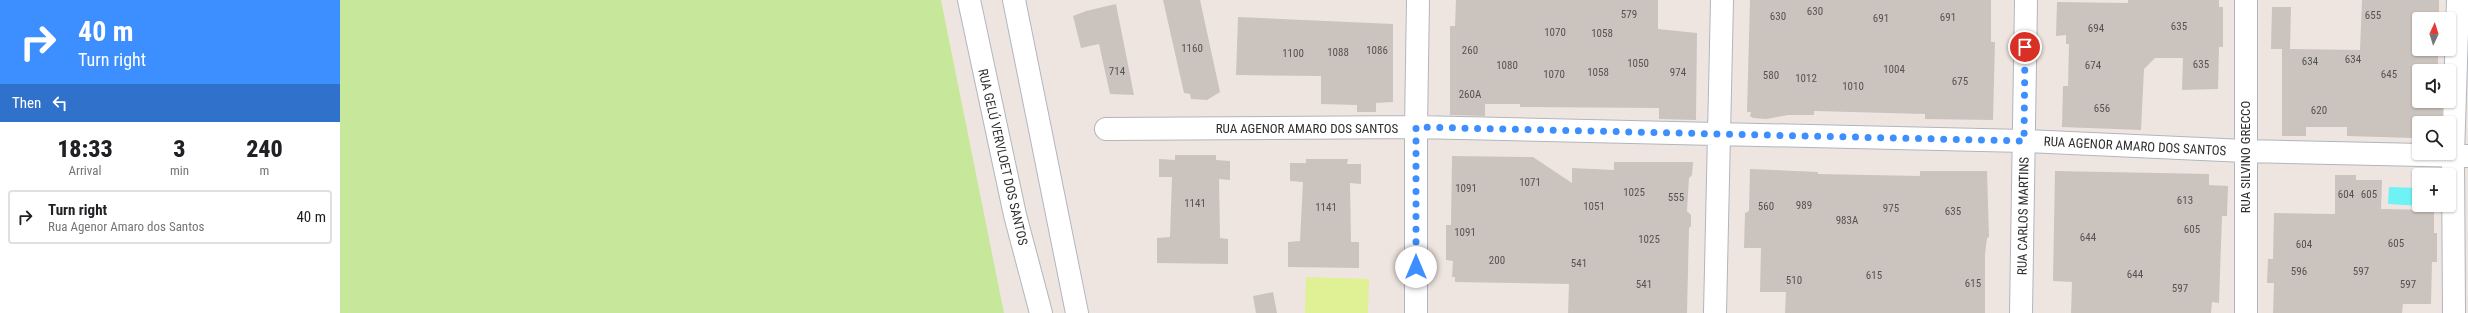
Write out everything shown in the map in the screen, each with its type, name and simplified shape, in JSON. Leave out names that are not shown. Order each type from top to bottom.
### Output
[{"type":"street","name":"RUA GELÚ VERVLOET DOS SANTOS","points":[[969,0],[1015,215],[1041,313]]},
{"type":"street","points":[[1014,0],[1077,313]]},
{"type":"street","points":[[1416,313],[1418,0]]},
{"type":"street","points":[[1715,313],[1722,0]]},
{"type":"street","name":"RUA CARLOS MARTINS","points":[[2021,313],[2026,0]]},
{"type":"street","name":"RUA SILVINO GRECCO","points":[[2246,0],[2246,313]]},
{"type":"street","points":[[2454,313],[2460,156],[2458,0]]},
{"type":"street","name":"RUA AGENOR AMARO DOS SANTOS","points":[[1106,129],[1416,127],[2024,141],[2245,151],[2460,156]]},
{"type":"green space","points":[[340,0],[941,0],[1004,313],[340,313]]},
{"type":"green space","points":[[1306,277],[1369,279],[1368,313],[1305,313]]},
{"type":"water","points":[[2389,187],[2412,188],[2412,205],[2388,204]]},
{"type":"building","points":[[1163,0],[1200,0],[1220,92],[1207,100],[1191,99],[1190,94],[1184,93]]},
{"type":"building","points":[[1456,0],[1658,0],[1658,29],[1697,33],[1696,120],[1659,119],[1659,108],[1520,107],[1520,104],[1485,104],[1485,116],[1450,115],[1450,26],[1455,26]]},
{"type":"building","points":[[1750,0],[1991,0],[1991,42],[1995,42],[1993,120],[1925,119],[1925,114],[1814,111],[1814,115],[1788,115],[1766,119],[1753,118],[1750,116],[1751,112],[1747,112]]},
{"type":"building","points":[[2128,0],[2219,0],[2219,7],[2223,7],[2223,47],[2219,47],[2218,89],[2182,90],[2183,58],[2155,58],[2144,69],[2141,130],[2062,127],[2063,86],[2068,86],[2069,44],[2066,44],[2066,35],[2056,36],[2057,2],[2128,3]]},
{"type":"building","points":[[2362,0],[2439,0],[2439,12],[2412,12],[2412,56],[2438,56],[2438,64],[2412,64],[2412,108],[2442,108],[2442,116],[2412,116],[2412,138],[2347,136],[2347,127],[2306,127],[2306,136],[2282,136],[2282,49],[2271,49],[2272,7],[2291,7],[2290,49],[2360,50]]},
{"type":"building","points":[[1116,4],[1134,95],[1110,94],[1099,44],[1081,48],[1073,16],[1086,11]]},
{"type":"building","points":[[1238,17],[1393,24],[1393,102],[1376,103],[1376,112],[1357,112],[1357,105],[1321,104],[1321,76],[1236,75]]},
{"type":"building","points":[[1175,155],[1216,155],[1216,160],[1230,161],[1230,180],[1219,179],[1220,238],[1228,239],[1228,264],[1157,263],[1157,238],[1170,237],[1172,177],[1159,177],[1159,159],[1175,160]]},
{"type":"building","points":[[1452,156],[1533,157],[1572,183],[1572,168],[1614,170],[1614,162],[1693,162],[1692,175],[1689,178],[1687,211],[1691,215],[1691,226],[1689,228],[1687,313],[1568,313],[1569,284],[1455,282],[1455,277],[1452,277],[1453,261],[1446,260],[1446,225],[1451,225]]},
{"type":"building","points":[[1306,159],[1348,159],[1347,164],[1361,164],[1361,184],[1350,183],[1351,242],[1359,242],[1359,268],[1288,267],[1288,242],[1300,241],[1303,182],[1290,181],[1290,163],[1306,163]]},
{"type":"building","points":[[1750,169],[1818,172],[1818,174],[1920,176],[1920,171],[1987,171],[1989,237],[1987,238],[1985,254],[1985,313],[1785,313],[1786,292],[1760,292],[1761,248],[1744,248],[1745,213],[1749,211]]},
{"type":"building","points":[[2055,171],[2209,174],[2209,185],[2228,186],[2227,216],[2222,216],[2219,303],[2212,302],[2211,313],[2071,313],[2072,282],[2053,281]]},
{"type":"building","points":[[2335,175],[2356,175],[2356,180],[2382,180],[2381,209],[2412,210],[2412,212],[2434,212],[2434,233],[2437,233],[2437,262],[2432,262],[2431,304],[2403,304],[2402,313],[2273,313],[2274,283],[2267,283],[2268,259],[2273,259],[2274,213],[2335,214]]},
{"type":"building","points":[[1273,292],[1277,313],[1256,313],[1253,296]]},
{"type":"route","points":[[1416,267],[1416,127],[2024,141],[2025,47]]}]
